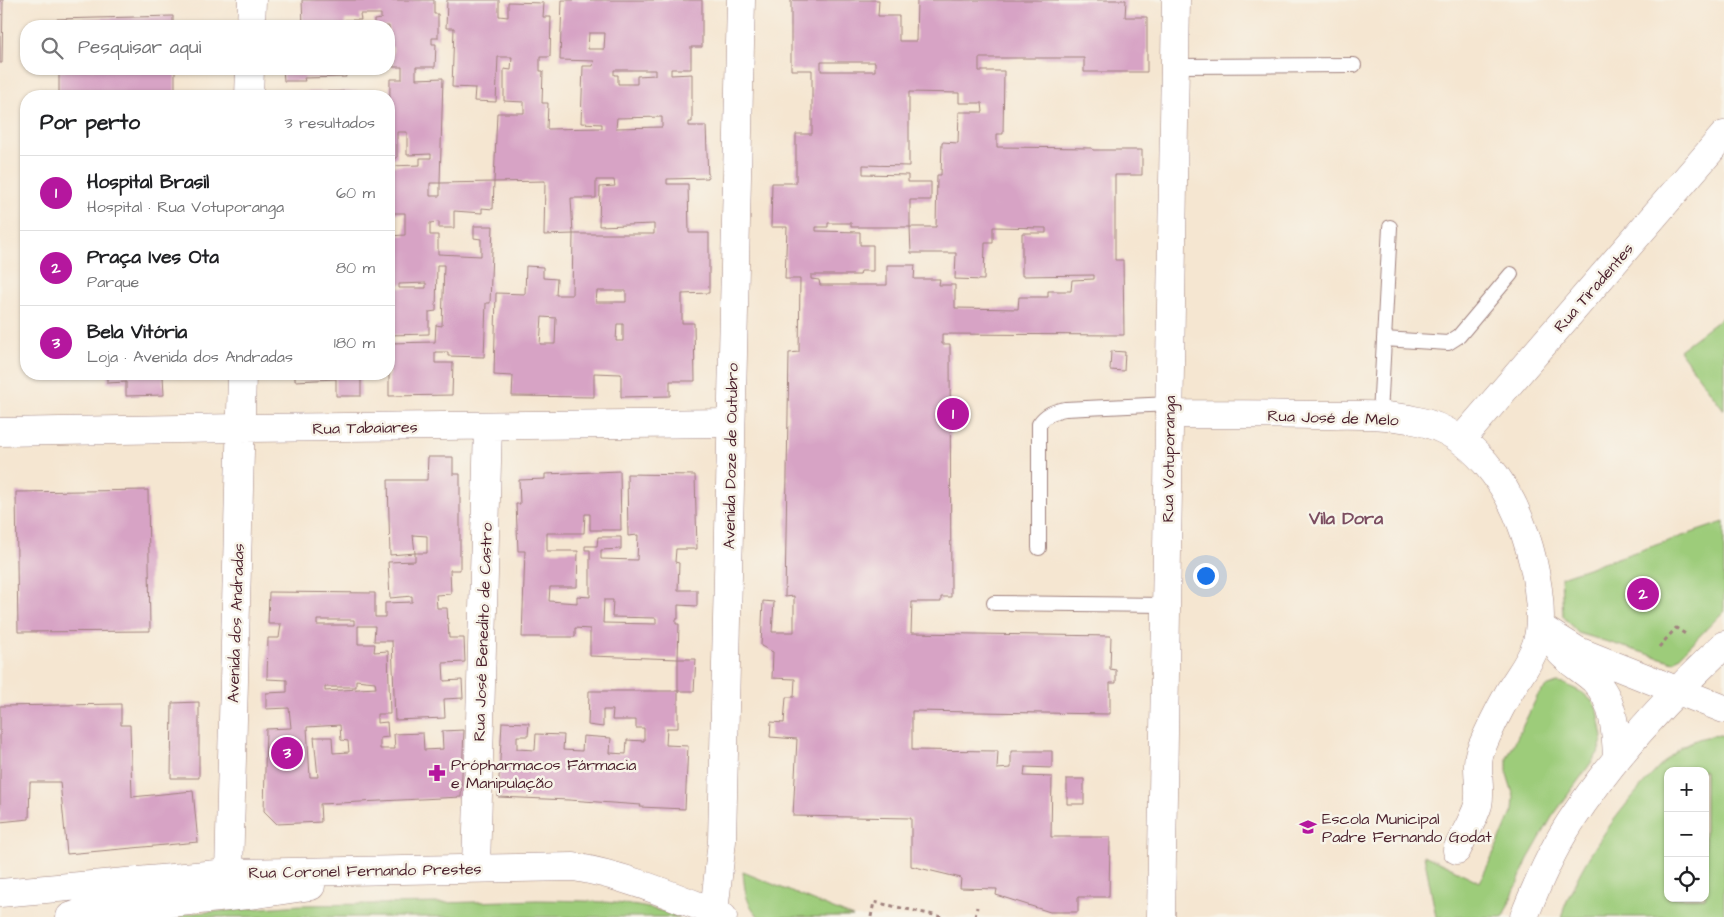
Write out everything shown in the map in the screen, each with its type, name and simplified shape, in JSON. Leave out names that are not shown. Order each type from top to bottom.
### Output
[{"type":"street","points":[[251,20],[252,0]]},
{"type":"street","name":"Avenida Doze de Outubro","points":[[719,914],[741,0]]},
{"type":"street","name":"Rua Votuporanga","points":[[1161,917],[1176,0]]},
{"type":"street","points":[[249,90],[250,75]]},
{"type":"street","name":"Rua Tiradentes","points":[[1461,440],[1724,135]]},
{"type":"street","name":"Avenida dos Andradas","points":[[229,873],[242,380]]},
{"type":"street","name":"Rua José de Melo","points":[[1169,409],[1380,415],[1419,421],[1444,430],[1461,440],[1478,454],[1507,493],[1531,550],[1536,573],[1540,628],[1530,660],[1508,695],[1480,751],[1478,804],[1457,850]]},
{"type":"street","name":"Rua Tabaiares","points":[[0,432],[731,423]]},
{"type":"street","name":"Rua José Benedito de Castro","points":[[476,868],[488,426]]},
{"type":"street","points":[[1540,628],[1578,651],[1724,709]]},
{"type":"street","points":[[1540,628],[1566,658],[1595,681],[1603,693],[1611,708],[1616,736],[1617,758]]},
{"type":"street","points":[[1525,916],[1550,859],[1570,822],[1617,758],[1677,690],[1724,645]]},
{"type":"street","name":"Rua Coronel Fernando Prestes","points":[[0,893],[229,873],[574,867],[596,870],[654,888],[719,914]]},
{"type":"street","points":[[70,917],[84,912],[284,890],[316,885],[365,872]]},
{"type":"lane","points":[[1174,66],[1354,65]]},
{"type":"lane","points":[[1380,415],[1390,227]]},
{"type":"lane","points":[[1384,339],[1448,343],[1459,336],[1511,274]]},
{"type":"lane","points":[[1039,548],[1040,424],[1044,418],[1054,411],[1066,409],[1169,409]]},
{"type":"lane","points":[[994,603],[1166,605]]},
{"type":"path","points":[[870,917],[874,902],[943,917]]},
{"type":"path","points":[[976,917],[978,907]]},
{"type":"green space","points":[[1724,316],[1724,410],[1679,350]]},
{"type":"green space","points":[[1724,522],[1724,611],[1674,662],[1578,633],[1563,616],[1561,577]]},
{"type":"green space","points":[[1557,683],[1565,684],[1583,693],[1593,702],[1598,711],[1603,737],[1598,753],[1552,817],[1528,859],[1503,917],[1436,917],[1424,855],[1480,882],[1513,811],[1514,797],[1507,774],[1507,758],[1538,695],[1546,687]]},
{"type":"green space","points":[[1724,736],[1724,917],[1561,917],[1586,862],[1608,827],[1664,762],[1683,746],[1706,737]]},
{"type":"green space","points":[[743,872],[853,917],[759,917],[748,901]]},
{"type":"green space","points":[[537,900],[627,904],[663,911],[680,917],[141,917],[301,905]]},
{"type":"building","points":[[0,0],[3,0],[2,63],[0,63]]},
{"type":"building","points":[[302,0],[434,0],[434,14],[438,14],[438,38],[432,38],[432,44],[436,44],[435,67],[416,67],[416,79],[443,78],[440,183],[494,182],[493,209],[482,208],[482,213],[454,211],[454,228],[439,228],[439,222],[430,223],[430,235],[438,235],[438,254],[481,256],[481,239],[474,238],[474,226],[493,226],[490,303],[486,303],[484,357],[448,356],[448,352],[435,352],[435,363],[453,363],[452,395],[389,396],[389,380],[395,380],[395,343],[435,342],[436,325],[442,326],[444,265],[437,265],[436,311],[429,312],[429,334],[395,335],[395,236],[405,235],[405,213],[395,213],[395,166],[420,165],[420,158],[431,158],[431,154],[407,155],[407,132],[397,132],[397,158],[395,158],[395,90],[390,90],[390,79],[402,79],[402,67],[395,67],[395,20],[374,20],[381,19],[381,14],[360,14],[361,20],[303,20]],"holes":[[[430,183],[440,183],[440,196],[430,196]],[[426,283],[426,288],[399,288],[399,284]]]},
{"type":"building","points":[[447,0],[499,0],[499,16],[508,17],[508,2],[544,3],[543,17],[551,17],[550,57],[540,57],[540,71],[543,71],[542,103],[548,103],[547,129],[602,128],[602,124],[581,123],[583,66],[593,66],[594,61],[560,60],[562,0],[702,0],[702,47],[691,47],[691,69],[671,69],[671,75],[692,74],[692,122],[689,122],[689,126],[706,126],[708,178],[667,179],[667,184],[688,184],[689,233],[709,233],[709,293],[682,294],[682,323],[694,323],[695,381],[670,381],[670,396],[621,397],[621,374],[594,373],[594,397],[512,396],[513,376],[494,375],[496,293],[525,294],[526,266],[543,267],[543,278],[557,279],[556,295],[572,295],[573,234],[544,235],[545,181],[494,182],[497,113],[524,113],[524,102],[504,101],[504,69],[511,70],[512,57],[498,57],[496,102],[474,101],[475,88],[452,87],[454,28],[446,28]],"holes":[[[589,33],[605,33],[604,49],[588,49]],[[614,70],[655,70],[655,75],[637,76],[637,84],[618,84],[618,75],[614,75]],[[662,117],[662,127],[616,128],[617,118]],[[596,180],[614,180],[615,186],[600,187],[599,226],[654,224],[654,234],[573,234],[571,198],[596,198]],[[597,291],[626,291],[626,302],[596,302]],[[542,317],[556,318],[555,344],[540,344]],[[617,324],[623,324],[623,341],[616,341]]]},
{"type":"building","points":[[791,0],[879,0],[878,16],[899,16],[899,41],[916,41],[917,0],[1126,0],[1125,17],[1147,17],[1147,72],[1084,72],[1084,58],[979,58],[979,71],[1004,71],[1003,134],[997,134],[997,147],[1142,150],[1142,175],[1115,175],[1115,260],[1123,260],[1124,335],[942,334],[942,344],[950,344],[951,597],[941,597],[941,602],[912,602],[911,633],[1111,636],[1110,669],[1116,670],[1116,683],[1110,683],[1110,714],[912,711],[912,750],[998,751],[997,769],[1011,768],[1011,751],[1052,751],[1052,768],[1025,767],[1024,776],[1052,777],[1051,837],[1110,837],[1109,897],[1078,897],[1078,912],[1050,912],[996,895],[997,889],[960,888],[961,878],[911,866],[911,818],[793,816],[797,739],[770,737],[771,722],[784,723],[786,697],[794,697],[795,679],[772,678],[773,652],[761,646],[763,601],[774,602],[772,632],[794,632],[794,596],[785,597],[789,353],[799,352],[800,279],[785,279],[787,227],[771,227],[772,183],[796,183],[796,134],[812,134],[812,70],[791,70]],"holes":[[[821,62],[875,62],[875,71],[821,71]],[[909,92],[959,93],[959,103],[982,103],[983,112],[959,112],[958,143],[942,142],[941,175],[937,175],[936,227],[910,227],[910,200],[931,200],[931,182],[908,182],[908,175],[863,174],[863,165],[909,166]],[[828,223],[851,223],[851,227],[910,227],[911,253],[956,253],[955,279],[984,280],[985,243],[993,243],[993,227],[1046,228],[1046,233],[1022,233],[1022,276],[1094,275],[1094,279],[1072,280],[1071,291],[1048,291],[1048,297],[1019,297],[1018,309],[955,308],[955,285],[939,285],[940,279],[914,279],[915,265],[887,265],[887,285],[820,285],[819,280],[811,279],[811,275],[860,275],[861,271],[873,271],[873,245],[860,245],[860,232],[816,231],[816,227],[828,227]]]},
{"type":"building","points":[[173,16],[173,20],[57,19]]},
{"type":"building","points":[[59,75],[175,75],[175,90],[59,90]]},
{"type":"building","points":[[284,75],[346,75],[346,77],[304,78],[305,81],[284,81]]},
{"type":"building","points":[[1111,351],[1125,352],[1124,371],[1110,370]]},
{"type":"building","points":[[107,380],[163,380],[164,395],[126,396],[126,382],[107,383]]},
{"type":"building","points":[[336,380],[361,380],[361,396],[336,396]]},
{"type":"building","points":[[428,457],[453,457],[453,474],[460,474],[460,570],[450,570],[451,594],[436,595],[437,608],[447,608],[449,638],[464,638],[465,662],[443,663],[444,681],[462,680],[463,698],[444,699],[445,718],[395,720],[392,641],[374,641],[375,626],[358,626],[358,644],[375,644],[374,652],[388,651],[390,714],[377,714],[377,723],[387,722],[388,737],[380,738],[380,749],[395,749],[394,734],[423,733],[424,750],[443,749],[442,731],[464,730],[461,797],[320,804],[321,822],[277,824],[264,811],[266,729],[291,728],[289,708],[266,709],[266,693],[287,692],[287,680],[267,679],[268,638],[279,638],[281,624],[268,624],[269,592],[375,593],[375,617],[385,617],[385,603],[412,602],[412,596],[390,598],[388,562],[415,561],[415,553],[390,555],[388,480],[427,480]],"holes":[[[413,535],[427,536],[427,553],[415,553]],[[317,620],[354,620],[354,625],[317,625]],[[356,680],[375,682],[376,688],[325,691],[325,687],[356,687]],[[340,725],[341,740],[348,741],[349,752],[333,753],[332,737],[314,737],[318,777],[310,777],[307,727]]]},
{"type":"building","points":[[620,471],[621,530],[590,530],[590,514],[585,514],[584,533],[547,533],[547,551],[578,551],[577,587],[550,587],[549,601],[577,603],[577,596],[590,597],[590,550],[585,550],[585,546],[597,546],[598,537],[621,537],[621,549],[601,550],[601,559],[637,560],[638,535],[628,536],[627,474],[695,475],[697,549],[676,549],[675,562],[679,563],[678,590],[697,590],[697,606],[678,605],[676,624],[679,624],[678,659],[590,656],[590,629],[575,628],[575,637],[522,637],[525,551],[518,551],[516,504],[520,504],[519,480],[545,479],[545,474]],"holes":[[[604,600],[613,600],[612,617],[656,618],[656,624],[603,623]]]},
{"type":"building","points":[[148,490],[150,631],[18,632],[16,492]]},
{"type":"building","points":[[678,659],[696,659],[694,691],[678,691]]},
{"type":"building","points":[[589,691],[678,691],[678,728],[667,728],[666,745],[688,746],[685,809],[569,800],[498,797],[502,722],[529,723],[528,736],[517,736],[517,749],[535,750],[536,734],[564,735],[563,750],[582,751],[583,736],[611,738],[610,753],[626,754],[627,740],[644,741],[644,728],[636,728],[636,720],[612,720],[613,710],[603,710],[603,727],[588,725]]},
{"type":"building","points":[[199,702],[199,778],[171,778],[172,703]]},
{"type":"building","points":[[121,704],[121,725],[130,725],[132,797],[193,791],[198,842],[67,854],[60,782],[30,782],[29,819],[0,822],[0,706]]},
{"type":"building","points":[[1067,779],[1084,779],[1084,804],[1067,804]]},
{"type":"place","name":"Hospital Brasil","points":[[953,414]]},
{"type":"place","name":"Praça Ives Ota","points":[[1643,594]]},
{"type":"place","name":"Bela Vitória","points":[[287,753]]},
{"type":"place","name":"Própharmacos Fármacia e Manipulação","points":[[437,773]]},
{"type":"place","name":"Escola Municipal Padre Fernando Godat","points":[[1308,827]]},
{"type":"district","name":"Vila Dora","points":[[1346,518]]}]
